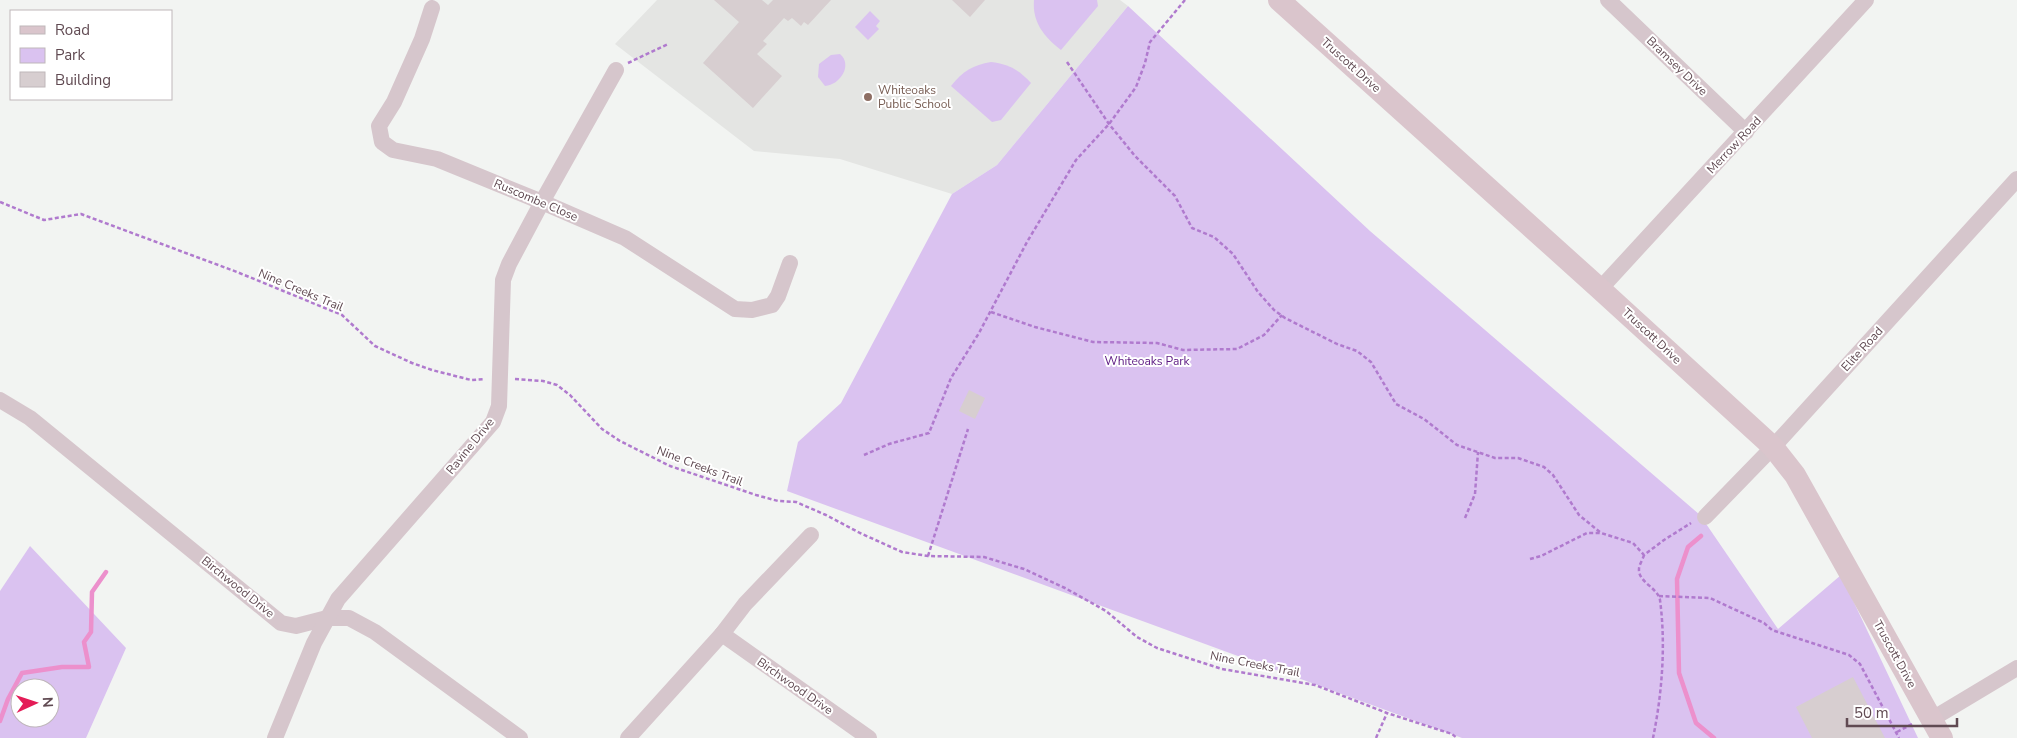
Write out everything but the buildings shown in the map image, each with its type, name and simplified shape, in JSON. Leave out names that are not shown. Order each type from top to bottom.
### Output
[{"type":"street","name":"Truscott Drive","points":[[1279,0],[1773,447],[1795,475],[1931,726]]},
{"type":"street","name":"Bramsey Drive","points":[[1608,0],[1746,132]]},
{"type":"street","name":"Merrow Road","points":[[1600,289],[1866,0]]},
{"type":"street","name":"Ruscombe Close","points":[[432,8],[422,39],[394,102],[379,126],[382,142],[393,150],[438,159],[625,238],[735,309],[752,310],[772,305],[778,296],[790,263]]},
{"type":"street","name":"Ravine Drive","points":[[275,738],[314,643],[338,599],[493,422],[499,406],[503,280],[509,264],[542,202],[616,70]]},
{"type":"street","name":"Elite Road","points":[[1705,517],[1773,447],[2017,178]]},
{"type":"street","name":"Birchwood Drive","points":[[0,400],[30,418],[281,622],[296,626],[327,618],[349,618],[375,632],[520,738]]},
{"type":"street","points":[[628,738],[722,634],[745,604],[811,535]]},
{"type":"street","name":"Birchwood Drive","points":[[722,634],[869,738]]},
{"type":"street","points":[[1931,726],[2017,668]]},
{"type":"path","points":[[864,455],[889,444],[929,433],[951,378],[990,312],[1027,242],[1072,167],[1109,124],[1136,87],[1150,42],[1185,0]]},
{"type":"path","points":[[616,70],[668,44]]},
{"type":"path","points":[[1067,62],[1109,124],[1135,156],[1175,196],[1192,228],[1214,238],[1233,254],[1258,292],[1282,315],[1337,344],[1357,352],[1371,362],[1396,404],[1424,419],[1457,445],[1496,458],[1518,458],[1544,467],[1553,475],[1579,516],[1601,533],[1632,543],[1644,555]]},
{"type":"path","name":"Nine Creeks Trail","points":[[0,202],[44,220],[81,214],[237,272],[342,314],[375,346],[432,370],[471,380],[499,378],[543,381],[557,385],[570,395],[602,429],[620,441],[670,466],[756,496],[796,502],[826,515],[860,534],[902,552],[928,556],[984,557],[1024,569],[1065,588],[1106,611],[1137,637],[1156,648],[1222,669],[1316,685],[1387,713],[1452,734],[1457,738]]},
{"type":"path","points":[[990,312],[1035,327],[1093,342],[1157,344],[1183,350],[1237,349],[1264,335],[1282,315]]},
{"type":"path","points":[[928,556],[968,429]]},
{"type":"path","points":[[1465,518],[1475,494],[1478,452]]},
{"type":"path","points":[[1653,738],[1658,714],[1662,674],[1662,617],[1659,596],[1640,575],[1638,569],[1644,555],[1671,535],[1692,522],[1705,517]]},
{"type":"path","points":[[1530,559],[1541,556],[1587,534],[1601,533]]},
{"type":"path","points":[[1659,596],[1710,598],[1764,623],[1772,630],[1849,655],[1860,664],[1899,738]]},
{"type":"path","points":[[1376,738],[1387,713]]},
{"type":"path","points":[[1896,732],[1931,726]]},
{"type":"shaded area","name":"Whiteoaks Public School","points":[[657,0],[1120,0],[1128,6],[997,165],[952,194],[840,159],[754,151],[615,44]]},
{"type":"green space","points":[[1034,0],[1097,0],[1098,6],[1061,50],[1049,40],[1040,28],[1035,15]]},
{"type":"green space","name":"Whiteoaks Park","points":[[1128,6],[1370,231],[1700,515],[1778,629],[1841,575],[1918,738],[1462,738],[787,491],[798,442],[841,403],[952,194],[997,165]]},
{"type":"green space","points":[[870,11],[880,21],[876,26],[879,29],[868,40],[855,27]]},
{"type":"green space","points":[[840,54],[844,58],[845,64],[843,74],[836,82],[825,86],[818,77],[819,64],[831,55]]},
{"type":"green space","points":[[991,62],[1013,68],[1031,83],[1001,120],[992,122],[951,86],[969,70]]},
{"type":"green space","points":[[30,546],[126,648],[86,738],[0,738],[0,591]]},
{"type":"waterway","points":[[1701,536],[1688,547],[1677,579],[1679,673],[1696,723],[1714,738]]},
{"type":"waterway","points":[[0,721],[8,699],[22,673],[62,667],[89,667],[84,642],[91,632],[92,592],[106,572]]},
{"type":"place","name":"Whiteoaks Public School","points":[[868,97]]}]
